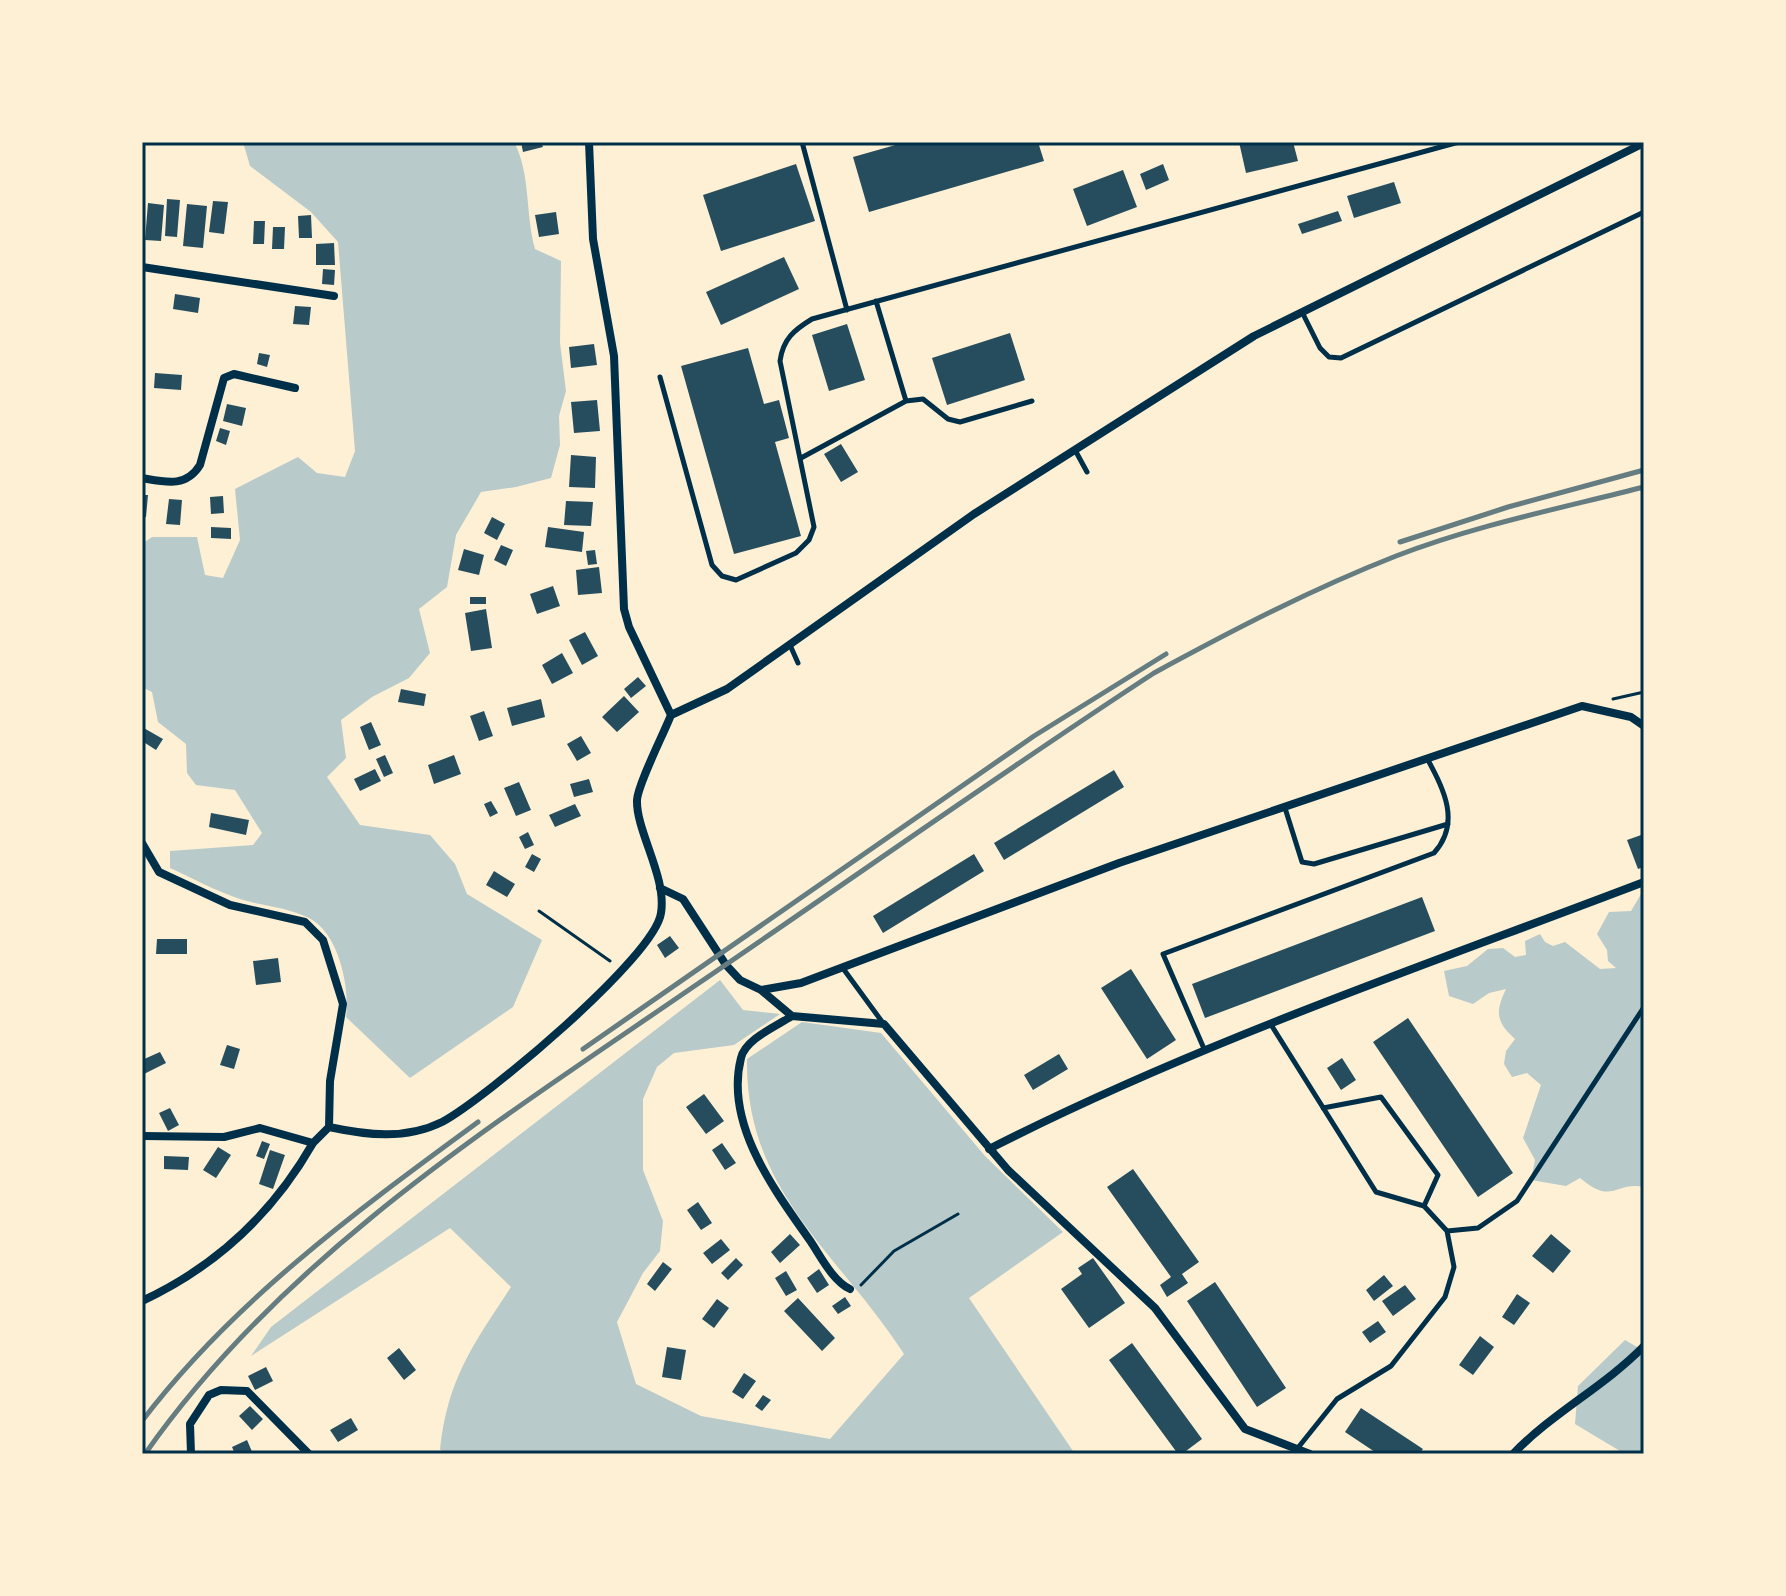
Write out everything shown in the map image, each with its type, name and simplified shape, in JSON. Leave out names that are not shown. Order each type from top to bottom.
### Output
[{"type":"street","points":[[589,142],[593,239],[614,356],[624,609],[629,627],[671,715]]},
{"type":"street","points":[[329,1127],[369,1136],[412,1132],[442,1121],[554,1037],[623,970],[662,915],[660,888],[637,799],[671,715],[727,689],[974,514],[1254,336],[1644,143]]},
{"type":"street","points":[[142,267],[334,296]]},
{"type":"street","points":[[142,478],[174,483],[193,476],[200,465],[224,378],[234,374],[295,388]]},
{"type":"street","points":[[761,990],[801,983],[1119,863],[1582,706],[1631,717],[1644,726]]},
{"type":"street","points":[[142,843],[159,872],[230,905],[305,922],[323,940],[343,1004],[330,1081],[329,1127],[313,1143],[293,1179],[250,1229],[171,1287],[142,1301]]},
{"type":"street","points":[[989,1149],[1082,1102],[1270,1023],[1644,882]]},
{"type":"street","points":[[660,888],[683,899],[726,965],[740,980],[761,990],[792,1016],[884,1024],[989,1149],[1155,1308],[1245,1429],[1310,1454]]},
{"type":"street","points":[[792,1016],[753,1041],[741,1056],[739,1093],[748,1136],[771,1185],[826,1264],[850,1289]]},
{"type":"street","points":[[142,1136],[224,1137],[260,1128],[313,1143]]},
{"type":"street","points":[[1513,1454],[1526,1440],[1616,1375],[1644,1346]]},
{"type":"street","points":[[191,1454],[193,1417],[209,1395],[221,1390],[247,1391],[309,1454]]},
{"type":"lane","points":[[802,142],[847,310]]},
{"type":"lane","points":[[660,377],[712,565],[722,576],[736,580],[796,553],[809,540],[814,527],[780,361],[782,347],[788,337],[804,324],[876,301],[1459,142]]},
{"type":"lane","points":[[1302,312],[1320,348],[1329,357],[1341,358],[1644,212]]},
{"type":"lane","points":[[876,301],[906,401]]},
{"type":"lane","points":[[801,458],[906,401],[923,399],[948,419],[960,422],[1032,401]]},
{"type":"lane","points":[[1075,450],[1087,472]]},
{"type":"lane","points":[[790,645],[798,663]]},
{"type":"lane","points":[[1205,1051],[1163,954],[1434,853],[1444,842],[1449,805],[1428,760]]},
{"type":"lane","points":[[1285,808],[1302,862],[1314,864],[1448,824]]},
{"type":"lane","points":[[842,967],[884,1024]]},
{"type":"lane","points":[[1447,1231],[1478,1228],[1517,1201],[1644,1007]]},
{"type":"lane","points":[[1270,1023],[1376,1192],[1424,1206],[1447,1231],[1454,1267],[1445,1297],[1391,1366],[1337,1399],[1296,1449]]},
{"type":"lane","points":[[1323,1108],[1381,1097],[1438,1175],[1424,1206]]},
{"type":"path","points":[[539,911],[623,970]]},
{"type":"path","points":[[850,1289],[860,1286],[894,1251],[958,1214]]},
{"type":"shaded area","points":[[243,142],[514,142],[523,167],[535,249],[561,261],[560,343],[566,391],[559,416],[560,445],[551,478],[481,492],[456,535],[447,587],[419,609],[430,653],[409,678],[372,697],[341,720],[346,758],[327,777],[360,825],[430,835],[455,864],[467,894],[542,940],[513,1007],[410,1078],[346,1017],[346,991],[340,962],[335,948],[319,925],[292,911],[228,895],[170,868],[170,851],[253,845],[262,833],[235,790],[196,785],[187,773],[186,744],[158,722],[152,692],[142,687],[142,544],[152,537],[197,537],[205,575],[223,578],[240,540],[235,489],[298,457],[317,473],[345,477],[355,451],[338,242],[311,212],[250,166]]},
{"type":"shaded area","points":[[1644,889],[1644,1187],[1626,1187],[1607,1192],[1580,1178],[1566,1186],[1531,1180],[1535,1160],[1523,1138],[1541,1085],[1527,1073],[1512,1077],[1504,1064],[1506,1051],[1515,1039],[1499,1016],[1506,989],[1489,993],[1473,1004],[1449,996],[1444,971],[1467,966],[1488,949],[1503,948],[1515,957],[1526,955],[1525,941],[1540,934],[1545,942],[1553,946],[1565,942],[1600,969],[1616,968],[1608,961],[1607,950],[1597,934],[1609,912],[1631,911]]},
{"type":"shaded area","points":[[720,980],[743,1010],[780,1014],[734,1045],[674,1053],[657,1067],[643,1099],[643,1170],[663,1221],[660,1251],[643,1273],[617,1322],[636,1384],[701,1416],[830,1439],[904,1354],[800,1218],[779,1184],[762,1147],[751,1106],[747,1059],[802,1022],[881,1033],[985,1156],[1063,1232],[969,1298],[1075,1454],[444,1454],[440,1449],[444,1424],[456,1382],[474,1345],[511,1287],[450,1228],[251,1356],[271,1327]]},
{"type":"shaded area","points":[[1625,1340],[1644,1351],[1644,1454],[1625,1454],[1575,1424],[1578,1386]]},
{"type":"building","points":[[521,142],[541,142],[543,147],[523,152]]},
{"type":"building","points":[[906,142],[1038,142],[1044,161],[869,212],[853,157]]},
{"type":"building","points":[[1239,142],[1293,142],[1298,161],[1246,173]]},
{"type":"building","points":[[796,164],[815,221],[721,251],[703,195]]},
{"type":"building","points":[[1163,164],[1169,180],[1146,190],[1140,174]]},
{"type":"building","points":[[1123,170],[1137,207],[1087,226],[1073,189]]},
{"type":"building","points":[[1394,182],[1401,203],[1354,218],[1347,196]]},
{"type":"building","points":[[167,199],[180,200],[177,237],[165,236]]},
{"type":"building","points":[[213,201],[228,202],[224,234],[209,232]]},
{"type":"building","points":[[148,203],[164,205],[161,241],[145,240]]},
{"type":"building","points":[[187,204],[207,206],[203,248],[183,246]]},
{"type":"building","points":[[1338,211],[1342,221],[1302,234],[1298,224]]},
{"type":"building","points":[[556,212],[559,234],[539,237],[535,215]]},
{"type":"building","points":[[311,215],[312,238],[299,238],[298,216]]},
{"type":"building","points":[[254,221],[265,221],[264,244],[253,244]]},
{"type":"building","points":[[273,227],[285,227],[284,249],[272,249]]},
{"type":"building","points":[[334,243],[335,265],[316,265],[316,244]]},
{"type":"building","points":[[784,257],[799,289],[721,325],[706,292]]},
{"type":"building","points":[[323,269],[335,270],[334,285],[322,284]]},
{"type":"building","points":[[175,294],[200,298],[198,313],[173,309]]},
{"type":"building","points":[[295,306],[311,307],[309,325],[293,324]]},
{"type":"building","points":[[847,324],[865,380],[829,391],[812,335]]},
{"type":"building","points":[[1010,333],[1025,380],[947,405],[932,358]]},
{"type":"building","points":[[594,344],[597,365],[571,368],[569,347]]},
{"type":"building","points":[[748,348],[764,404],[779,400],[789,438],[775,442],[801,536],[734,554],[681,366]]},
{"type":"building","points":[[259,353],[270,355],[267,367],[257,364]]},
{"type":"building","points":[[155,373],[182,375],[181,390],[154,388]]},
{"type":"building","points":[[597,400],[600,431],[574,433],[571,402]]},
{"type":"building","points":[[227,404],[246,408],[242,426],[223,421]]},
{"type":"building","points":[[220,428],[230,431],[226,445],[216,441]]},
{"type":"building","points":[[841,444],[858,472],[841,482],[824,454]]},
{"type":"building","points":[[571,455],[596,457],[595,488],[569,487]]},
{"type":"building","points":[[142,495],[148,495],[146,517],[142,517]]},
{"type":"building","points":[[223,496],[224,513],[211,514],[210,497]]},
{"type":"building","points":[[169,499],[182,500],[180,525],[166,524]]},
{"type":"building","points":[[566,501],[593,502],[591,526],[564,525]]},
{"type":"building","points":[[492,517],[505,524],[497,540],[484,533]]},
{"type":"building","points":[[211,527],[231,528],[231,539],[211,538]]},
{"type":"building","points":[[548,527],[584,532],[582,552],[545,547]]},
{"type":"building","points":[[501,545],[513,550],[506,566],[494,560]]},
{"type":"building","points":[[464,549],[484,555],[479,575],[458,570]]},
{"type":"building","points":[[595,550],[597,564],[588,565],[586,551]]},
{"type":"building","points":[[599,567],[602,593],[578,595],[576,570]]},
{"type":"building","points":[[553,586],[560,606],[537,614],[530,594]]},
{"type":"building","points":[[470,597],[486,597],[486,604],[470,604]]},
{"type":"building","points":[[486,609],[492,648],[471,651],[465,613]]},
{"type":"building","points":[[585,632],[598,656],[582,665],[569,640]]},
{"type":"building","points":[[562,653],[573,673],[552,684],[542,665]]},
{"type":"building","points":[[638,677],[646,686],[631,698],[624,689]]},
{"type":"building","points":[[401,689],[426,694],[424,706],[398,702]]},
{"type":"building","points":[[624,696],[639,712],[617,732],[602,717]]},
{"type":"building","points":[[541,699],[545,717],[512,726],[507,708]]},
{"type":"building","points":[[484,711],[493,736],[479,741],[470,716]]},
{"type":"building","points":[[371,722],[381,745],[369,750],[360,727]]},
{"type":"building","points":[[142,727],[163,739],[156,750],[142,741]]},
{"type":"building","points":[[581,736],[591,753],[577,761],[567,744]]},
{"type":"building","points":[[385,755],[393,773],[384,777],[376,759]]},
{"type":"building","points":[[454,755],[461,774],[434,784],[428,765]]},
{"type":"building","points":[[375,769],[381,781],[360,791],[354,779]]},
{"type":"building","points":[[1114,770],[1124,787],[1004,860],[994,843]]},
{"type":"building","points":[[589,779],[593,792],[574,797],[570,784]]},
{"type":"building","points":[[519,782],[531,810],[516,816],[504,788]]},
{"type":"building","points":[[491,801],[498,813],[490,817],[484,804]]},
{"type":"building","points":[[575,804],[581,816],[555,827],[549,815]]},
{"type":"building","points":[[211,813],[249,820],[246,835],[209,827]]},
{"type":"building","points":[[528,832],[534,845],[525,849],[519,837]]},
{"type":"building","points":[[1644,834],[1644,867],[1638,869],[1627,840]]},
{"type":"building","points":[[532,854],[541,859],[534,872],[525,867]]},
{"type":"building","points":[[974,854],[984,871],[883,933],[873,916]]},
{"type":"building","points":[[494,871],[515,884],[507,897],[486,885]]},
{"type":"building","points":[[1422,897],[1435,931],[1205,1018],[1192,984]]},
{"type":"building","points":[[670,936],[679,948],[665,958],[657,945]]},
{"type":"building","points":[[157,939],[187,939],[187,954],[156,954]]},
{"type":"building","points":[[278,958],[281,982],[256,985],[253,961]]},
{"type":"building","points":[[1131,969],[1176,1040],[1147,1059],[1101,988]]},
{"type":"building","points":[[1408,1018],[1513,1173],[1478,1197],[1373,1042]]},
{"type":"building","points":[[227,1045],[240,1049],[234,1069],[220,1065]]},
{"type":"building","points":[[160,1052],[166,1063],[142,1075],[142,1060]]},
{"type":"building","points":[[1059,1054],[1068,1069],[1033,1090],[1024,1075]]},
{"type":"building","points":[[1342,1058],[1356,1080],[1341,1090],[1327,1068]]},
{"type":"building","points":[[704,1094],[724,1121],[706,1134],[686,1107]]},
{"type":"building","points":[[170,1108],[179,1125],[168,1131],[159,1113]]},
{"type":"building","points":[[262,1141],[270,1144],[264,1159],[256,1156]]},
{"type":"building","points":[[722,1143],[736,1163],[725,1170],[712,1150]]},
{"type":"building","points":[[218,1147],[231,1155],[216,1178],[203,1170]]},
{"type":"building","points":[[270,1150],[285,1155],[273,1189],[259,1184]]},
{"type":"building","points":[[164,1156],[189,1157],[188,1170],[164,1169]]},
{"type":"building","points":[[1133,1169],[1199,1262],[1182,1274],[1188,1283],[1167,1297],[1160,1285],[1171,1277],[1107,1187]]},
{"type":"building","points":[[698,1202],[712,1223],[701,1230],[687,1210]]},
{"type":"building","points":[[790,1234],[800,1245],[780,1263],[771,1252]]},
{"type":"building","points":[[1551,1234],[1571,1251],[1553,1273],[1532,1256]]},
{"type":"building","points":[[721,1239],[730,1250],[712,1264],[703,1253]]},
{"type":"building","points":[[736,1258],[743,1265],[728,1280],[721,1273]]},
{"type":"building","points":[[1093,1258],[1125,1303],[1089,1328],[1061,1289],[1082,1274],[1078,1268]]},
{"type":"building","points":[[663,1262],[672,1269],[655,1291],[647,1284]]},
{"type":"building","points":[[819,1269],[829,1285],[817,1293],[807,1278]]},
{"type":"building","points":[[786,1271],[797,1290],[786,1296],[775,1278]]},
{"type":"building","points":[[1384,1275],[1393,1286],[1374,1301],[1366,1290]]},
{"type":"building","points":[[1215,1282],[1286,1388],[1257,1407],[1187,1301]]},
{"type":"building","points":[[1405,1285],[1416,1299],[1393,1316],[1382,1301]]},
{"type":"building","points":[[1517,1294],[1530,1303],[1514,1325],[1502,1317]]},
{"type":"building","points":[[845,1297],[851,1306],[838,1314],[832,1306]]},
{"type":"building","points":[[798,1298],[835,1338],[822,1351],[784,1311]]},
{"type":"building","points":[[717,1299],[729,1308],[714,1328],[702,1319]]},
{"type":"building","points":[[1378,1321],[1386,1332],[1370,1343],[1362,1332]]},
{"type":"building","points":[[1480,1336],[1494,1347],[1473,1375],[1459,1365]]},
{"type":"building","points":[[1132,1343],[1202,1439],[1182,1454],[1178,1454],[1109,1360]]},
{"type":"building","points":[[667,1347],[686,1350],[681,1380],[662,1377]]},
{"type":"building","points":[[399,1348],[416,1370],[404,1380],[387,1358]]},
{"type":"building","points":[[266,1367],[273,1381],[255,1390],[248,1376]]},
{"type":"building","points":[[744,1373],[756,1381],[743,1399],[732,1392]]},
{"type":"building","points":[[763,1395],[771,1400],[762,1411],[755,1406]]},
{"type":"building","points":[[250,1406],[263,1419],[252,1430],[239,1416]]},
{"type":"building","points":[[1361,1408],[1423,1449],[1419,1454],[1378,1454],[1345,1432]]},
{"type":"building","points":[[351,1418],[358,1430],[338,1442],[330,1430]]},
{"type":"building","points":[[247,1440],[253,1454],[235,1454],[232,1447]]},
{"type":"railway","points":[[1400,542],[1508,507],[1644,470]]},
{"type":"railway","points":[[145,1454],[201,1382],[262,1315],[399,1196],[546,1088],[1154,673],[1273,611],[1396,556],[1488,526],[1644,487]]},
{"type":"railway","points":[[583,1049],[1034,736],[1166,654]]},
{"type":"railway","points":[[142,1421],[216,1336],[257,1297],[343,1224],[478,1122]]}]
